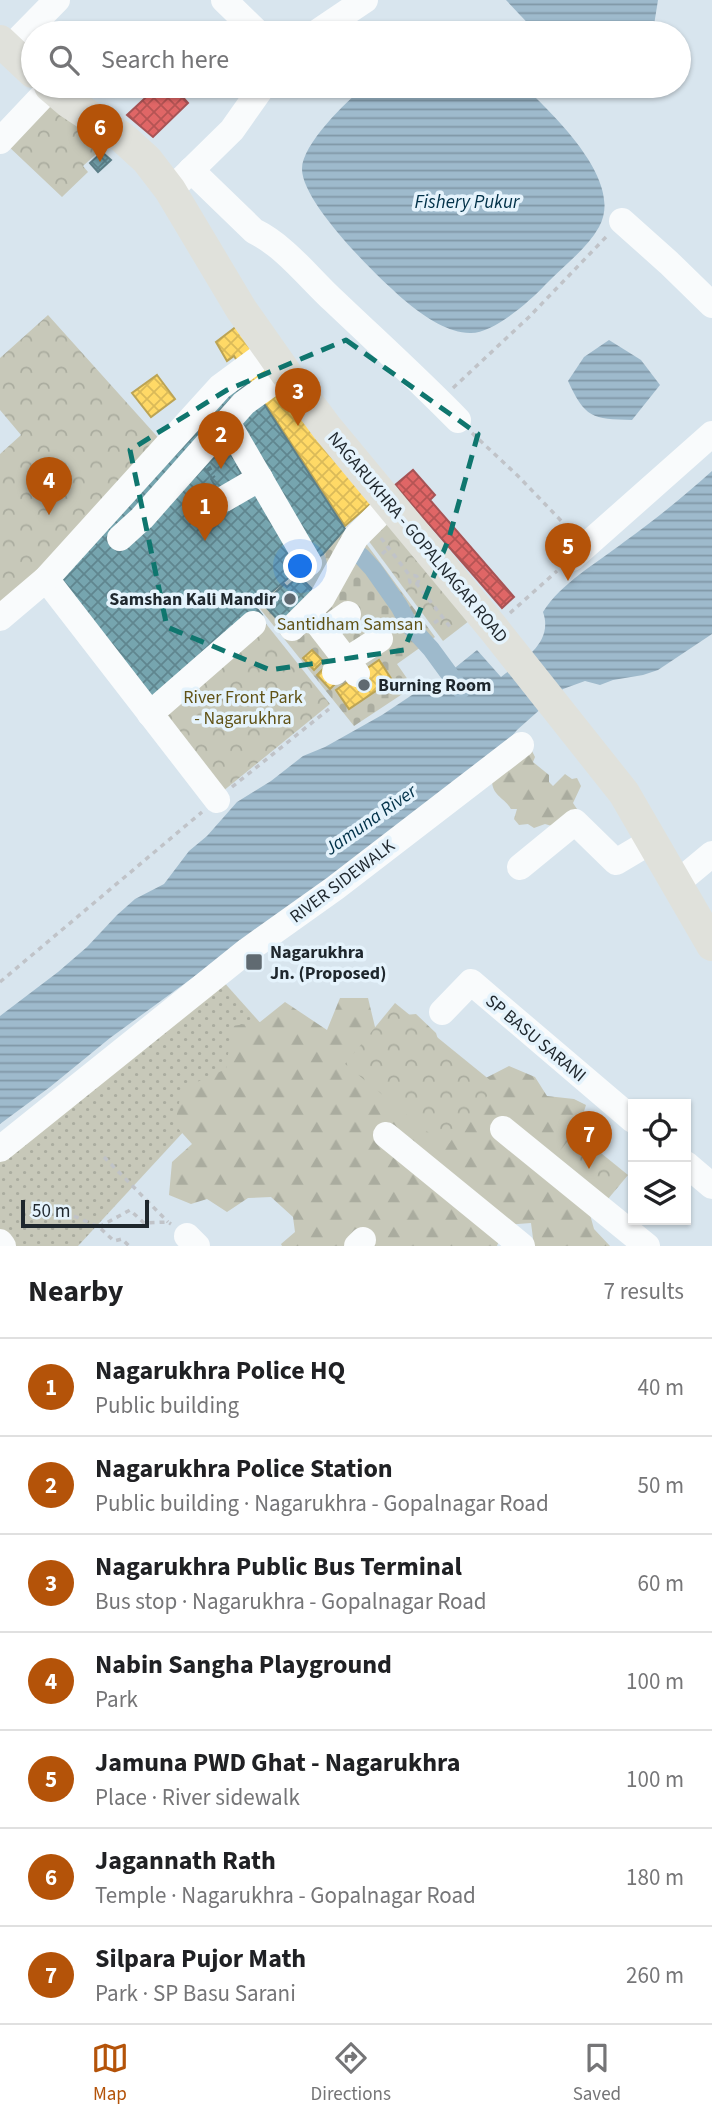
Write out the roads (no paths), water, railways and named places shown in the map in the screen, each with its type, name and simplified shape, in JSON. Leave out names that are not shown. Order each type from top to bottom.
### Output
[{"type":"main road","points":[[4,45],[21,61]]},
{"type":"main road","name":"NAGARUKHRA - GOPALNAGAR ROAD","points":[[64,98],[123,138],[147,160],[181,180],[241,309],[379,513],[493,628],[573,726],[624,793],[712,945]]},
{"type":"street","points":[[32,21],[57,0]]},
{"type":"street","points":[[224,0],[246,21]]},
{"type":"street","points":[[334,21],[365,0]]},
{"type":"street","points":[[4,45],[21,31]]},
{"type":"street","points":[[0,141],[39,98]]},
{"type":"street","points":[[255,98],[232,130],[181,180],[265,237],[296,263],[458,420]]},
{"type":"street","points":[[622,221],[712,305]]},
{"type":"street","points":[[120,538],[142,518],[278,361]]},
{"type":"street","points":[[0,618],[46,579],[220,387],[278,361]]},
{"type":"street","points":[[227,422],[309,563]]},
{"type":"street","points":[[578,553],[712,434]]},
{"type":"street","points":[[224,499],[260,478]]},
{"type":"street","points":[[327,646],[322,598],[356,537],[379,513]]},
{"type":"street","points":[[46,579],[217,800]]},
{"type":"street","points":[[327,646],[348,614]]},
{"type":"street","points":[[150,714],[253,624]]},
{"type":"street","points":[[327,646],[380,639]]},
{"type":"street","name":"RIVER SIDEWALK","points":[[0,1149],[248,950],[335,888],[521,745]]},
{"type":"street","points":[[520,867],[575,822],[616,862],[653,840]]},
{"type":"street","points":[[676,884],[712,854]]},
{"type":"street","name":"SP BASU SARANI","points":[[442,1012],[471,982],[628,1116]]},
{"type":"street","points":[[503,1129],[647,1246]]},
{"type":"street","points":[[386,1135],[522,1246]]},
{"type":"street","points":[[691,1168],[712,1186]]},
{"type":"water","points":[[506,0],[658,0],[655,21],[526,21]]},
{"type":"water","name":"Fishery Pukur","points":[[352,98],[536,98],[567,131],[594,170],[602,190],[604,209],[599,227],[581,250],[538,292],[500,322],[479,332],[470,333],[446,327],[415,309],[363,260],[328,221],[305,184],[302,169],[309,148],[326,124]]},
{"type":"water","points":[[609,340],[641,360],[660,385],[632,420],[608,419],[591,414],[580,403],[568,381],[584,357]]},
{"type":"water","name":"Jamuna River","points":[[712,471],[712,634],[658,670],[600,685],[585,681],[563,689],[517,730],[504,746],[405,823],[110,1038],[0,1124],[0,1016],[87,947],[135,899],[164,884],[189,851],[207,836],[237,802],[271,781],[303,756],[325,747],[440,680],[477,650],[501,677],[518,664],[540,642],[545,623],[543,612],[559,592],[680,499]]},
{"type":"waterway","points":[[361,556],[399,606],[410,626],[461,690]]},
{"type":"place","name":"Jagannath Rath","points":[[100,162]]},
{"type":"place","name":"Nagarukhra Public Bus Terminal","points":[[298,426]]},
{"type":"place","name":"Nagarukhra Police Station","points":[[221,469]]},
{"type":"place","name":"Nabin Sangha Playground","points":[[49,515]]},
{"type":"place","name":"Nagarukhra Police HQ","points":[[205,541]]},
{"type":"place","name":"Jamuna PWD Ghat - Nagarukhra","points":[[568,581]]},
{"type":"place","name":"Samshan Kali Mandir","points":[[290,599]]},
{"type":"place","name":"Burning Room","points":[[364,685]]},
{"type":"place","name":"Nagarukhra Jn. (Proposed)","points":[[254,962]]},
{"type":"place","name":"Silpara Pujor Math","points":[[589,1169]]},
{"type":"park label","name":"Santidham Samsan","points":[[350,624]]},
{"type":"park label","name":"River Front Park - Nagarukhra","points":[[243,707]]}]
